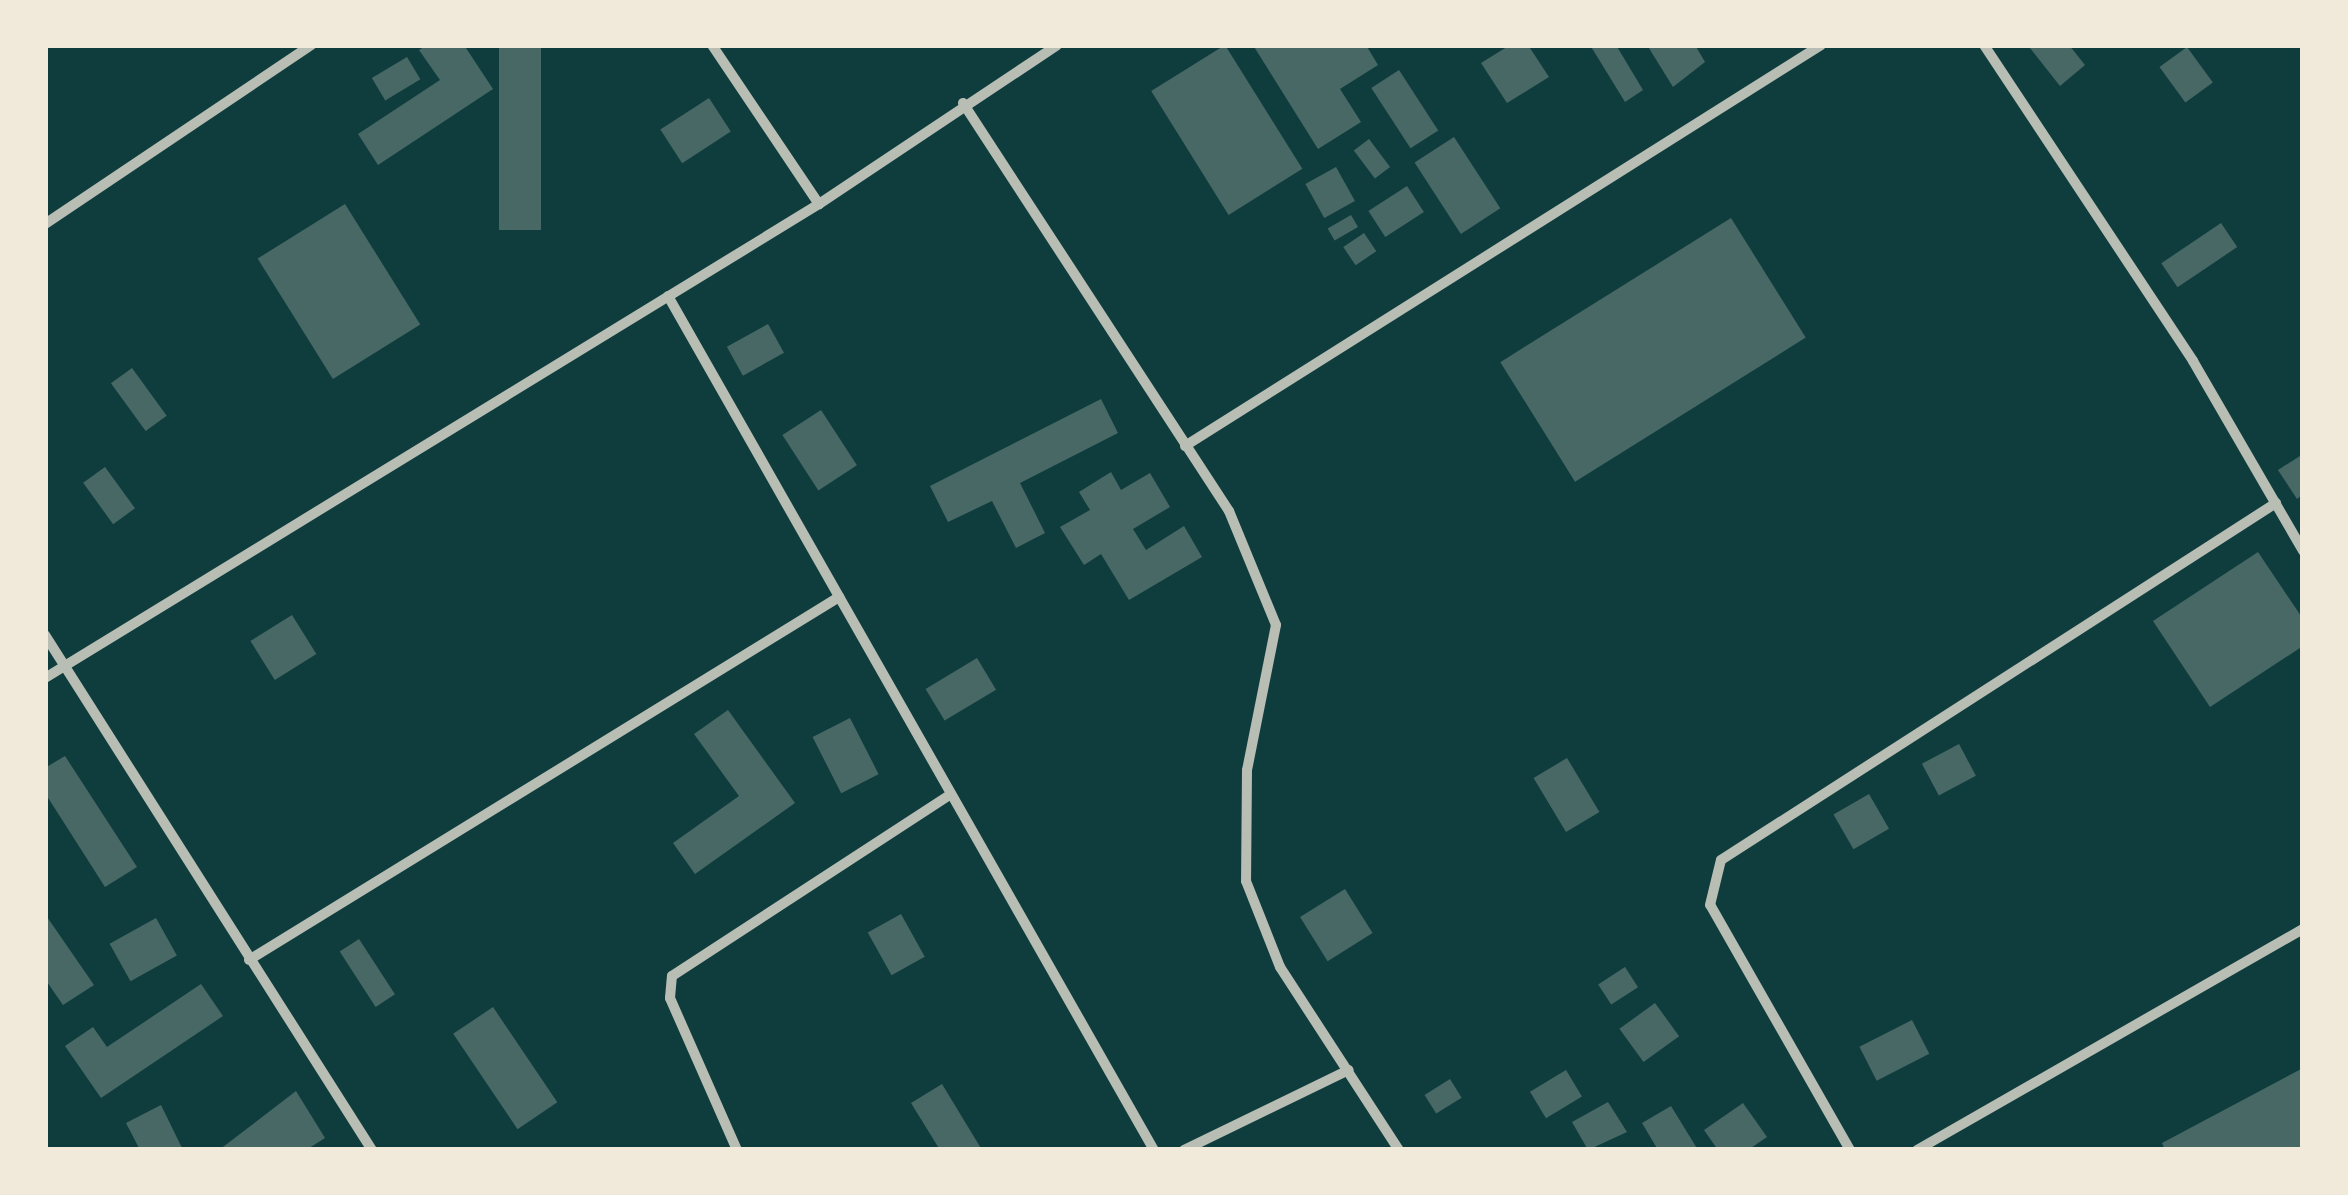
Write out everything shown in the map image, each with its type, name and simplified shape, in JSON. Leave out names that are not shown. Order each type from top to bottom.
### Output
[{"type":"street","points":[[45,224],[311,45]]},
{"type":"street","points":[[712,45],[819,204]]},
{"type":"street","points":[[45,678],[819,204],[963,103],[1057,45]]},
{"type":"street","points":[[1185,446],[1820,45]]},
{"type":"street","points":[[1984,45],[2303,551]]},
{"type":"street","points":[[963,103],[1229,511],[1276,625],[1246,770],[1246,881],[1280,968],[1400,1150]]},
{"type":"street","points":[[668,296],[1154,1150]]},
{"type":"street","points":[[1850,1150],[1710,904],[1721,860],[2276,503]]},
{"type":"street","points":[[249,960],[839,596]]},
{"type":"street","points":[[45,634],[372,1150]]},
{"type":"street","points":[[737,1150],[670,998],[672,976],[951,794]]},
{"type":"street","points":[[1917,1150],[2303,929]]},
{"type":"street","points":[[1184,1150],[1349,1070]]},
{"type":"building","points":[[427,45],[464,45],[493,89],[378,165],[358,134],[440,80],[419,50]]},
{"type":"building","points":[[499,45],[541,45],[541,230],[499,230]]},
{"type":"building","points":[[1225,45],[1302,169],[1229,215],[1151,91]]},
{"type":"building","points":[[1253,45],[1366,45],[1378,65],[1340,89],[1361,122],[1318,149]]},
{"type":"building","points":[[1510,45],[1528,45],[1549,77],[1507,103],[1481,63]]},
{"type":"building","points":[[1590,45],[1616,45],[1643,90],[1625,102]]},
{"type":"building","points":[[1647,45],[1695,45],[1705,62],[1673,87]]},
{"type":"building","points":[[2069,45],[2085,65],[2060,86],[2030,48]]},
{"type":"building","points":[[2187,47],[2213,83],[2185,103],[2159,67]]},
{"type":"building","points":[[407,57],[420,79],[385,100],[372,78]]},
{"type":"building","points":[[1399,70],[1438,130],[1411,148],[1371,88]]},
{"type":"building","points":[[709,98],[731,132],[682,163],[660,130]]},
{"type":"building","points":[[1454,137],[1500,208],[1461,234],[1415,163]]},
{"type":"building","points":[[1369,139],[1390,167],[1375,178],[1354,150]]},
{"type":"building","points":[[1336,167],[1355,201],[1324,218],[1305,184]]},
{"type":"building","points":[[1407,186],[1424,212],[1385,237],[1368,211]]},
{"type":"building","points":[[345,204],[420,324],[333,379],[258,259]]},
{"type":"building","points":[[1351,215],[1358,227],[1335,241],[1328,228]]},
{"type":"building","points":[[1731,218],[1806,338],[1575,482],[1500,362]]},
{"type":"building","points":[[2221,223],[2237,247],[2178,287],[2161,263]]},
{"type":"building","points":[[1364,233],[1376,251],[1356,265],[1343,247]]},
{"type":"building","points":[[768,324],[784,353],[743,376],[727,347]]},
{"type":"building","points":[[132,368],[167,416],[146,431],[111,383]]},
{"type":"building","points":[[1101,399],[1118,433],[1020,483],[1045,533],[1016,548],[992,501],[948,522],[930,486]]},
{"type":"building","points":[[821,410],[857,465],[818,490],[782,435]]},
{"type":"building","points":[[2303,454],[2303,494],[2297,499],[2278,470]]},
{"type":"building","points":[[105,467],[135,508],[113,524],[83,483]]},
{"type":"building","points":[[1111,472],[1121,490],[1150,473],[1170,507],[1133,529],[1146,550],[1184,526],[1202,557],[1129,600],[1101,554],[1084,565],[1060,527],[1090,510],[1079,492]]},
{"type":"building","points":[[2258,552],[2303,619],[2303,646],[2210,707],[2153,621]]},
{"type":"building","points":[[292,615],[316,654],[275,680],[250,641]]},
{"type":"building","points":[[977,658],[996,690],[945,721],[926,689]]},
{"type":"building","points":[[728,710],[795,803],[695,874],[673,843],[739,796],[694,734]]},
{"type":"building","points":[[850,718],[879,774],[841,793],[813,737]]},
{"type":"building","points":[[1959,744],[1976,776],[1939,796],[1922,764]]},
{"type":"building","points":[[65,756],[137,867],[105,887],[45,793],[45,768]]},
{"type":"building","points":[[1567,758],[1599,812],[1566,832],[1534,778]]},
{"type":"building","points":[[1869,794],[1889,829],[1853,849],[1833,814]]},
{"type":"building","points":[[1345,889],[1373,933],[1328,961],[1300,917]]},
{"type":"building","points":[[45,914],[94,985],[63,1005],[45,979]]},
{"type":"building","points":[[901,914],[925,957],[892,975],[868,932]]},
{"type":"building","points":[[156,918],[177,956],[130,981],[110,944]]},
{"type":"building","points":[[359,939],[395,994],[376,1007],[340,952]]},
{"type":"building","points":[[1625,967],[1638,987],[1611,1005],[1598,984]]},
{"type":"building","points":[[201,984],[223,1016],[101,1098],[65,1046],[93,1027],[107,1047]]},
{"type":"building","points":[[1655,1003],[1679,1036],[1644,1062],[1619,1029]]},
{"type":"building","points":[[493,1007],[557,1102],[518,1129],[453,1034]]},
{"type":"building","points":[[1912,1020],[1929,1054],[1877,1081],[1859,1047]]},
{"type":"building","points":[[2303,1068],[2303,1150],[2165,1150],[2162,1143]]},
{"type":"building","points":[[1566,1070],[1582,1097],[1546,1118],[1530,1092]]},
{"type":"building","points":[[1450,1079],[1462,1098],[1436,1114],[1425,1095]]},
{"type":"building","points":[[942,1084],[982,1150],[940,1150],[911,1103]]},
{"type":"building","points":[[296,1091],[325,1138],[306,1150],[219,1150]]},
{"type":"building","points":[[1608,1102],[1627,1132],[1588,1150],[1572,1122]]},
{"type":"building","points":[[1743,1103],[1767,1137],[1748,1150],[1718,1150],[1704,1130]]},
{"type":"building","points":[[161,1105],[183,1150],[140,1150],[126,1123]]},
{"type":"building","points":[[1671,1106],[1698,1150],[1658,1150],[1642,1123]]}]
